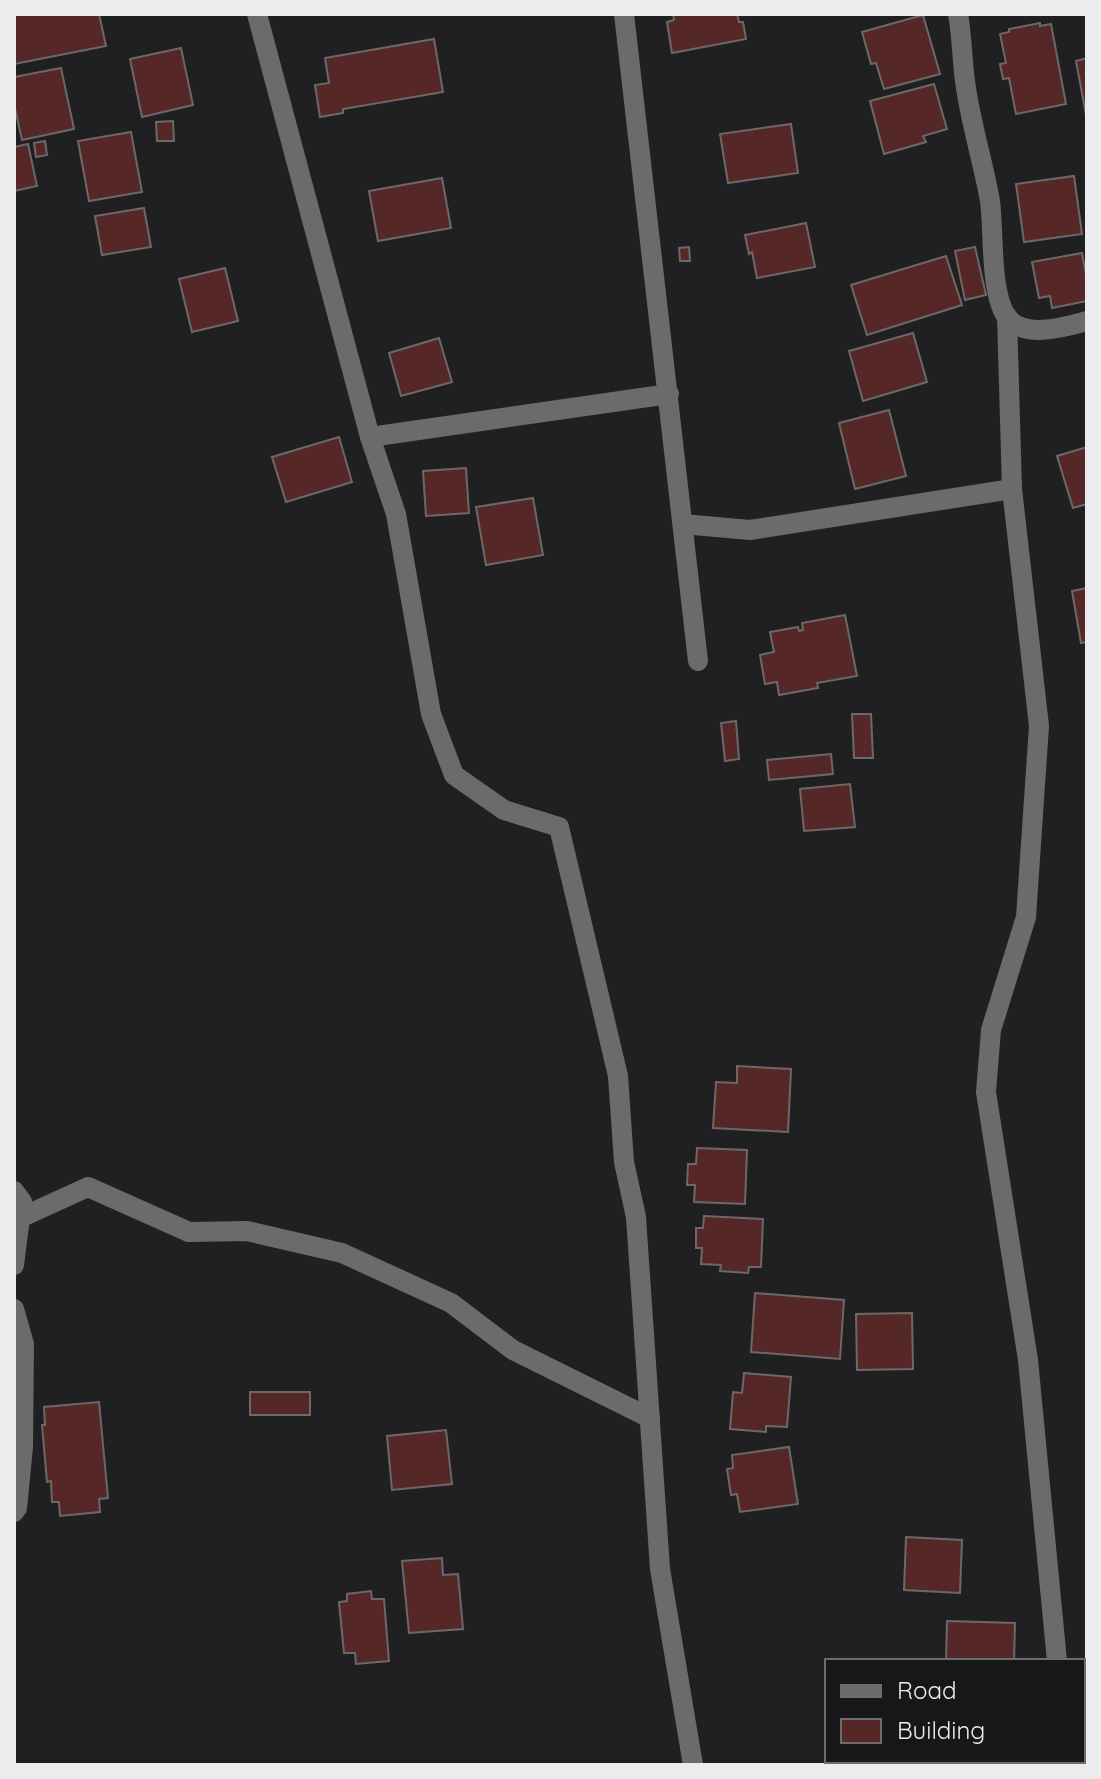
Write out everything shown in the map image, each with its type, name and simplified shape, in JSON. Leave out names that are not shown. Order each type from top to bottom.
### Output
[{"type":"street","points":[[257,14],[370,437],[396,514],[431,714],[454,775],[504,810],[559,827],[618,1076],[624,1162],[636,1217],[660,1569],[693,1765]]},
{"type":"street","points":[[624,14],[698,661]]},
{"type":"street","points":[[958,14],[965,80],[990,203],[996,285],[1007,316],[1012,489],[1039,726],[1026,917],[991,1030],[986,1092],[1028,1360],[1057,1659]]},
{"type":"street","points":[[1007,316],[1020,326],[1049,331],[1087,321]]},
{"type":"street","points":[[370,437],[669,394]]},
{"type":"street","points":[[683,524],[750,530],[1012,489]]},
{"type":"street","points":[[20,1218],[88,1187],[189,1232],[247,1231],[342,1253],[451,1303],[513,1350],[650,1418]]},
{"type":"street","points":[[14,1191],[22,1202],[14,1265]]},
{"type":"street","points":[[14,1309],[24,1344],[23,1447],[17,1508],[14,1512]]},
{"type":"building","points":[[14,14],[99,14],[106,46],[14,64]]},
{"type":"building","points":[[673,14],[737,14],[739,22],[743,22],[746,39],[672,53],[667,22],[674,20]]},
{"type":"building","points":[[923,15],[940,74],[884,89],[876,63],[871,64],[862,32]]},
{"type":"building","points":[[1040,23],[1040,26],[1051,24],[1066,104],[1016,114],[1009,78],[1003,79],[1000,64],[1006,63],[1000,34],[1009,32],[1009,29]]},
{"type":"building","points":[[434,39],[443,92],[343,109],[343,113],[320,117],[315,85],[329,83],[325,58]]},
{"type":"building","points":[[181,48],[193,105],[142,117],[130,59]]},
{"type":"building","points":[[1087,58],[1087,120],[1076,61]]},
{"type":"building","points":[[61,68],[74,129],[22,140],[14,104],[14,77]]},
{"type":"building","points":[[934,84],[947,129],[923,136],[926,142],[884,154],[870,101]]},
{"type":"building","points":[[173,121],[174,141],[157,141],[156,122]]},
{"type":"building","points":[[791,124],[798,173],[728,183],[720,134]]},
{"type":"building","points":[[131,132],[142,192],[89,201],[78,141]]},
{"type":"building","points":[[45,141],[47,155],[36,157],[34,143]]},
{"type":"building","points":[[28,144],[37,186],[14,191],[14,147]]},
{"type":"building","points":[[1074,176],[1082,234],[1024,242],[1016,184]]},
{"type":"building","points":[[442,178],[451,228],[378,241],[369,191]]},
{"type":"building","points":[[144,208],[151,247],[102,255],[95,216]]},
{"type":"building","points":[[806,223],[815,267],[757,278],[745,235]]},
{"type":"building","points":[[689,247],[690,261],[680,261],[679,248]]},
{"type":"building","points":[[975,247],[986,295],[965,300],[955,251]]},
{"type":"building","points":[[1082,253],[1087,301],[1052,308],[1050,296],[1039,298],[1032,262]]},
{"type":"building","points":[[946,256],[962,305],[867,335],[851,285]]},
{"type":"building","points":[[225,268],[238,321],[192,332],[179,279]]},
{"type":"building","points":[[913,333],[927,382],[863,401],[849,351]]},
{"type":"building","points":[[439,338],[452,382],[401,396],[389,353]]},
{"type":"building","points":[[889,410],[906,476],[855,489],[839,423]]},
{"type":"building","points":[[339,437],[352,482],[286,502],[272,457]]},
{"type":"building","points":[[1087,447],[1087,504],[1073,508],[1057,456]]},
{"type":"building","points":[[466,468],[469,513],[426,516],[423,471]]},
{"type":"building","points":[[533,498],[543,555],[486,565],[476,507]]},
{"type":"building","points":[[1087,588],[1087,642],[1081,643],[1072,591]]},
{"type":"building","points":[[845,615],[857,676],[817,683],[818,688],[779,695],[777,682],[765,684],[760,655],[774,652],[770,632],[798,627],[799,631],[803,630],[802,623]]},
{"type":"building","points":[[852,714],[871,714],[873,758],[854,758]]},
{"type":"building","points":[[736,721],[739,759],[725,761],[721,723]]},
{"type":"building","points":[[831,754],[833,774],[769,780],[767,760]]},
{"type":"building","points":[[850,784],[855,827],[804,831],[800,789]]},
{"type":"building","points":[[737,1066],[791,1069],[788,1132],[713,1128],[716,1082],[737,1083]]},
{"type":"building","points":[[697,1148],[747,1150],[745,1204],[694,1202],[695,1185],[687,1185],[688,1164],[696,1164]]},
{"type":"building","points":[[704,1216],[763,1219],[761,1267],[749,1267],[748,1273],[720,1271],[721,1265],[701,1264],[702,1248],[696,1248],[696,1228],[703,1228]]},
{"type":"building","points":[[755,1293],[844,1300],[840,1359],[751,1352]]},
{"type":"building","points":[[912,1313],[913,1369],[857,1370],[856,1314]]},
{"type":"building","points":[[744,1373],[791,1377],[787,1427],[766,1426],[766,1432],[730,1429],[733,1392],[742,1393]]},
{"type":"building","points":[[250,1392],[310,1392],[310,1415],[250,1415]]},
{"type":"building","points":[[99,1402],[108,1498],[99,1499],[100,1512],[60,1516],[59,1502],[52,1502],[51,1481],[47,1482],[42,1425],[45,1425],[44,1407]]},
{"type":"building","points":[[446,1430],[452,1484],[392,1490],[387,1436]]},
{"type":"building","points":[[789,1447],[798,1504],[740,1512],[737,1494],[731,1495],[727,1469],[733,1468],[732,1455]]},
{"type":"building","points":[[906,1537],[962,1540],[960,1593],[904,1590]]},
{"type":"building","points":[[442,1558],[443,1575],[458,1574],[463,1629],[409,1633],[402,1561]]},
{"type":"building","points":[[371,1591],[372,1599],[384,1599],[389,1661],[356,1664],[355,1653],[344,1653],[339,1602],[347,1601],[347,1594]]},
{"type":"building","points":[[947,1621],[1015,1623],[1014,1659],[946,1659]]}]
